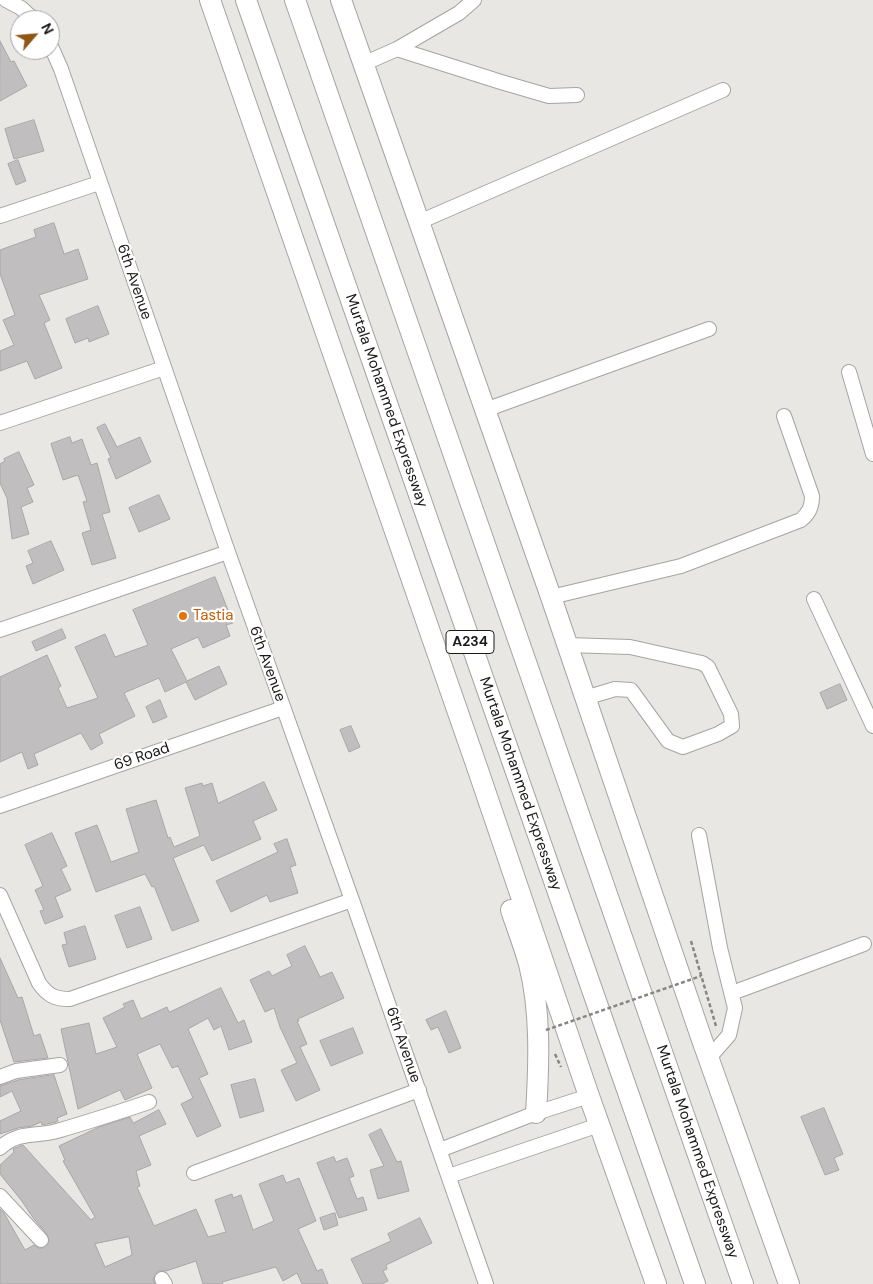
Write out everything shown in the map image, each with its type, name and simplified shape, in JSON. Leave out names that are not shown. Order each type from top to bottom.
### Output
[{"type":"highway","points":[[210,0],[477,767],[599,1125],[656,1284]]},
{"type":"highway","name":"Murtala Mohammed Expressway","points":[[246,0],[695,1284]]},
{"type":"highway","name":"Murtala Mohammed Expressway","points":[[295,0],[744,1284]]},
{"type":"highway","points":[[341,0],[585,698],[715,1051],[789,1284]]},
{"type":"highway","points":[[477,767],[482,816],[529,964],[534,993],[538,1066],[536,1113]]},
{"type":"street","points":[[6,0],[23,10]]},
{"type":"street","points":[[363,64],[397,49],[459,13],[474,0]]},
{"type":"street","points":[[397,49],[550,96],[577,95]]},
{"type":"street","name":"6th Avenue","points":[[57,60],[486,1284]]},
{"type":"street","points":[[419,222],[723,90]]},
{"type":"street","points":[[0,216],[100,183]]},
{"type":"street","points":[[485,410],[709,329]]},
{"type":"street","points":[[0,422],[164,368]]},
{"type":"street","points":[[849,372],[873,454]]},
{"type":"street","points":[[551,597],[681,566],[801,520],[808,514],[812,506],[812,496],[784,416]]},
{"type":"street","points":[[0,630],[228,552]]},
{"type":"street","points":[[814,599],[873,726]]},
{"type":"street","points":[[567,645],[630,647],[702,663],[708,666],[731,714],[732,726],[718,734],[683,747],[668,741],[631,690],[615,689],[585,698]]},
{"type":"street","name":"69 Road","points":[[0,806],[283,708]]},
{"type":"street","points":[[699,835],[720,948],[735,1008],[729,1035],[715,1051]]},
{"type":"street","points":[[0,894],[39,983],[45,992],[52,997],[60,999],[70,999],[352,900]]},
{"type":"street","points":[[732,993],[864,944]]},
{"type":"street","points":[[0,1077],[16,1071],[60,1065]]},
{"type":"street","points":[[194,1173],[419,1090]]},
{"type":"street","points":[[440,1150],[536,1113],[589,1096]]},
{"type":"street","points":[[0,1148],[6,1142],[21,1135],[50,1132],[149,1102]]},
{"type":"street","points":[[449,1176],[599,1125]]},
{"type":"street","points":[[0,1196],[41,1240]]},
{"type":"path","points":[[691,941],[701,976],[715,1051]]},
{"type":"path","points":[[546,1030],[701,976]]},
{"type":"building","points":[[0,41],[11,62],[14,61],[27,86],[0,101]]},
{"type":"building","points":[[34,120],[44,151],[14,159],[5,129]]},
{"type":"building","points":[[18,160],[26,181],[16,185],[8,164]]},
{"type":"building","points":[[54,223],[64,254],[78,249],[88,279],[39,295],[50,320],[44,323],[62,368],[35,379],[27,361],[0,371],[0,351],[14,345],[3,320],[15,315],[0,274],[0,250],[36,237],[34,230]]},
{"type":"building","points":[[98,306],[109,334],[89,342],[88,338],[75,343],[66,319]]},
{"type":"building","points":[[105,424],[117,447],[140,437],[151,462],[116,479],[108,459],[111,458],[97,428]]},
{"type":"building","points":[[70,437],[72,443],[82,439],[91,465],[97,463],[110,512],[102,514],[116,558],[92,565],[82,533],[91,530],[83,502],[87,501],[78,475],[63,480],[51,444]]},
{"type":"building","points":[[19,452],[34,485],[27,488],[33,502],[21,507],[29,534],[12,539],[7,498],[0,483],[0,464],[5,461],[4,459]]},
{"type":"building","points":[[159,495],[170,519],[139,532],[129,508]]},
{"type":"building","points":[[51,541],[64,570],[33,584],[26,566],[33,563],[28,551]]},
{"type":"building","points":[[215,577],[233,623],[226,625],[230,636],[203,648],[198,637],[171,649],[187,681],[219,666],[227,684],[195,700],[186,682],[165,692],[159,678],[124,693],[135,716],[99,734],[103,743],[91,750],[81,733],[34,754],[38,765],[28,769],[22,752],[0,762],[0,677],[47,655],[61,686],[58,688],[67,708],[98,698],[75,647],[105,634],[115,657],[148,645],[133,610]]},
{"type":"building","points":[[62,629],[66,638],[36,651],[32,642]]},
{"type":"building","points":[[840,684],[847,700],[827,709],[820,693]]},
{"type":"building","points":[[160,700],[167,717],[153,723],[146,707]]},
{"type":"building","points":[[351,726],[360,747],[349,752],[340,730]]},
{"type":"building","points":[[264,782],[277,810],[253,821],[261,839],[212,861],[204,845],[173,858],[199,921],[172,931],[154,886],[152,887],[145,874],[96,892],[75,833],[97,825],[111,862],[139,852],[126,809],[156,800],[168,838],[170,837],[174,847],[200,836],[185,788],[202,783],[203,786],[212,783],[218,803]]},
{"type":"building","points":[[52,833],[67,866],[61,869],[71,890],[55,897],[63,917],[45,924],[40,911],[44,910],[35,890],[43,886],[25,845]]},
{"type":"building","points":[[287,839],[296,865],[290,867],[298,893],[270,902],[267,895],[231,912],[216,881],[278,852],[274,844]]},
{"type":"building","points":[[140,907],[152,939],[127,948],[115,916]]},
{"type":"building","points":[[85,926],[96,959],[69,967],[62,945],[67,944],[64,933]]},
{"type":"building","points":[[305,946],[320,977],[332,972],[344,998],[297,1021],[307,1044],[300,1047],[320,1090],[296,1101],[281,1070],[297,1063],[280,1027],[274,1008],[265,1012],[250,980],[269,971],[272,976],[292,966],[287,955]]},
{"type":"building","points":[[0,958],[18,998],[22,997],[34,1036],[40,1034],[48,1058],[14,1062],[0,1020]]},
{"type":"building","points":[[221,988],[238,1023],[244,1020],[252,1042],[229,1050],[221,1026],[214,1030],[208,1018],[188,1029],[208,1074],[199,1078],[221,1126],[197,1137],[181,1104],[193,1098],[178,1066],[172,1068],[160,1044],[137,1054],[152,1088],[125,1100],[120,1090],[78,1109],[61,1029],[89,1023],[96,1054],[117,1047],[103,1018],[125,1007],[123,1004],[133,1000],[141,1019],[167,1007],[169,1012]]},
{"type":"building","points":[[446,1011],[461,1048],[449,1053],[438,1027],[431,1030],[426,1020]]},
{"type":"building","points":[[353,1028],[363,1053],[331,1066],[320,1041]]},
{"type":"building","points":[[54,1075],[67,1114],[57,1118],[58,1121],[56,1122],[42,1125],[41,1122],[0,1134],[0,1121],[21,1111],[12,1091],[0,1097],[0,1086],[18,1080]]},
{"type":"building","points":[[255,1079],[264,1111],[240,1118],[231,1085]]},
{"type":"building","points":[[824,1108],[843,1154],[834,1158],[839,1170],[825,1175],[801,1117]]},
{"type":"building","points":[[159,1110],[166,1124],[139,1136],[151,1165],[136,1171],[140,1186],[137,1187],[154,1226],[196,1209],[208,1237],[226,1232],[215,1200],[232,1194],[233,1198],[241,1195],[253,1230],[274,1221],[259,1184],[283,1175],[286,1183],[299,1178],[316,1221],[298,1229],[317,1271],[322,1269],[328,1284],[302,1284],[297,1273],[283,1281],[276,1267],[222,1282],[223,1284],[203,1284],[196,1261],[166,1271],[158,1271],[153,1279],[155,1284],[0,1284],[0,1209],[25,1250],[34,1245],[38,1248],[43,1248],[49,1242],[47,1234],[0,1174],[0,1165],[14,1152],[13,1149],[23,1145],[91,1220],[95,1217],[63,1161],[65,1160],[59,1146],[99,1127],[130,1117],[133,1123]],"holes":[[[129,1237],[132,1255],[105,1267],[95,1244]]]},
{"type":"building","points":[[381,1129],[397,1162],[401,1161],[409,1191],[378,1199],[370,1170],[384,1166],[369,1135]]},
{"type":"building","points":[[334,1157],[336,1162],[347,1158],[354,1176],[349,1178],[357,1199],[363,1197],[367,1210],[339,1218],[317,1163]]},
{"type":"building","points":[[335,1213],[338,1225],[324,1230],[320,1218]]},
{"type":"building","points":[[420,1218],[432,1243],[386,1265],[387,1269],[383,1271],[388,1281],[382,1284],[363,1284],[351,1259],[391,1241],[388,1234]]},
{"type":"place","name":"Tastia","points":[[183,616]]}]
